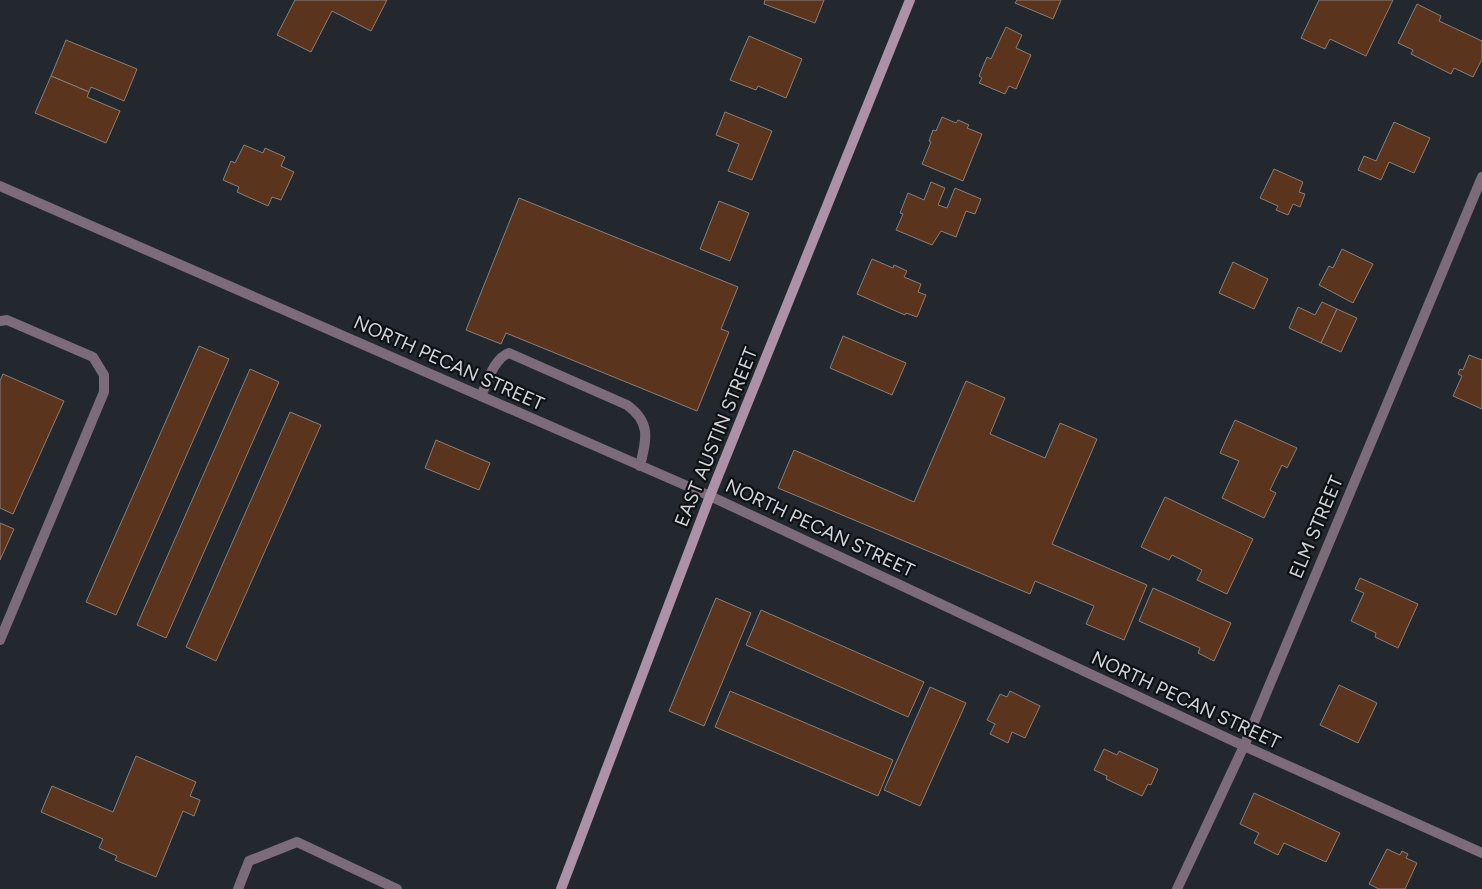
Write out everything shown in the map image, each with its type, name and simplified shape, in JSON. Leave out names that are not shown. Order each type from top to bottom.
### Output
[{"type":"main road","name":"EAST AUSTIN STREET","points":[[561,889],[710,496],[910,0]]},
{"type":"street","name":"ELM STREET","points":[[1177,889],[1244,746],[1482,177]]},
{"type":"street","name":"NORTH PECAN STREET","points":[[0,186],[710,496],[1244,746],[1482,853]]},
{"type":"street","points":[[0,320],[7,320],[93,357],[104,375],[104,392],[0,640]]},
{"type":"street","points":[[481,396],[502,355],[509,354],[573,381],[627,405],[638,413],[644,427],[646,440],[640,466]]},
{"type":"street","points":[[238,889],[249,860],[297,842],[397,889]]},
{"type":"building","points":[[295,0],[387,0],[371,31],[332,11],[311,52],[277,35]]},
{"type":"building","points":[[765,0],[824,0],[815,23],[764,4]]},
{"type":"building","points":[[1017,0],[1061,0],[1053,19],[1015,3]]},
{"type":"building","points":[[1319,0],[1393,0],[1366,56],[1330,39],[1325,49],[1301,38]]},
{"type":"building","points":[[1417,4],[1441,16],[1439,21],[1482,41],[1482,59],[1473,77],[1454,68],[1451,74],[1411,54],[1413,50],[1398,43]]},
{"type":"building","points":[[1006,27],[1022,35],[1016,48],[1031,55],[1016,89],[1009,86],[1005,94],[979,83],[982,78],[979,76],[987,57],[991,59]]},
{"type":"building","points":[[749,36],[802,59],[786,98],[758,86],[756,90],[730,80]]},
{"type":"building","points":[[66,40],[137,69],[124,101],[91,87],[89,92],[51,76]]},
{"type":"building","points":[[51,76],[89,92],[87,97],[120,111],[106,143],[35,113]]},
{"type":"building","points":[[725,112],[772,131],[752,180],[728,171],[739,144],[716,135]]},
{"type":"building","points":[[942,117],[956,123],[958,120],[969,125],[967,128],[982,134],[963,181],[922,164],[931,142],[929,141],[933,130],[936,131]]},
{"type":"building","points":[[1394,122],[1430,138],[1414,173],[1389,162],[1381,180],[1358,170],[1364,156],[1376,161]]},
{"type":"building","points":[[244,145],[263,153],[265,148],[285,157],[281,166],[294,172],[281,200],[272,197],[268,206],[237,192],[239,187],[223,180],[231,161],[235,163]]},
{"type":"building","points":[[1274,169],[1303,182],[1299,192],[1305,194],[1300,207],[1293,204],[1288,215],[1276,210],[1278,206],[1260,198]]},
{"type":"building","points":[[931,182],[945,188],[938,205],[947,208],[955,188],[981,199],[975,214],[966,211],[956,237],[941,231],[932,245],[896,230],[903,214],[900,213],[908,193],[924,200]]},
{"type":"building","points":[[519,198],[738,287],[721,329],[729,332],[697,411],[506,333],[501,344],[466,330]]},
{"type":"building","points":[[719,201],[749,213],[730,261],[700,249]]},
{"type":"building","points":[[1342,249],[1373,264],[1353,303],[1319,285],[1329,266],[1333,268]]},
{"type":"building","points":[[872,259],[893,268],[894,265],[907,271],[904,277],[921,284],[918,292],[926,295],[917,317],[906,313],[905,315],[857,294]]},
{"type":"building","points":[[1233,262],[1268,279],[1254,309],[1219,293]]},
{"type":"building","points":[[1322,302],[1337,309],[1321,343],[1289,328],[1298,307],[1315,315]]},
{"type":"building","points":[[1337,309],[1357,318],[1341,352],[1321,343]]},
{"type":"building","points":[[843,336],[906,363],[892,395],[830,368]]},
{"type":"building","points":[[199,346],[229,359],[116,615],[86,602]]},
{"type":"building","points":[[1469,355],[1482,360],[1482,409],[1453,396],[1462,376],[1458,374],[1460,369],[1463,370]]},
{"type":"building","points":[[250,369],[279,382],[166,638],[137,625]]},
{"type":"building","points":[[3,374],[64,401],[13,514],[0,508],[0,381]]},
{"type":"building","points":[[966,381],[1005,398],[990,434],[1045,458],[1060,423],[1097,439],[1052,544],[1147,585],[1124,640],[1086,624],[1094,606],[1035,581],[1030,594],[778,488],[794,450],[914,502]]},
{"type":"building","points":[[290,412],[321,425],[216,661],[186,647]]},
{"type":"building","points":[[1235,420],[1297,448],[1287,468],[1282,465],[1270,490],[1276,493],[1264,518],[1222,498],[1239,461],[1220,453]]},
{"type":"building","points":[[436,440],[490,463],[479,490],[425,468]]},
{"type":"building","points":[[1165,497],[1253,539],[1227,594],[1197,580],[1202,570],[1172,555],[1169,560],[1141,547]]},
{"type":"building","points":[[0,523],[14,529],[0,560]]},
{"type":"building","points":[[1360,578],[1418,604],[1398,648],[1375,637],[1376,633],[1351,621],[1364,593],[1355,589]]},
{"type":"building","points":[[1153,588],[1231,623],[1214,661],[1198,653],[1200,648],[1139,621]]},
{"type":"building","points":[[716,598],[751,613],[704,726],[669,711]]},
{"type":"building","points":[[761,610],[924,682],[908,717],[746,645]]},
{"type":"building","points":[[1339,685],[1377,703],[1358,743],[1320,725]]},
{"type":"building","points":[[930,687],[966,703],[920,806],[884,790]]},
{"type":"building","points":[[730,691],[893,760],[878,796],[715,727]]},
{"type":"building","points":[[1010,691],[1040,706],[1025,738],[1012,732],[1008,743],[990,734],[995,724],[987,720],[1000,694],[1007,697]]},
{"type":"building","points":[[1104,749],[1117,755],[1119,751],[1158,769],[1151,785],[1148,784],[1142,796],[1106,779],[1107,776],[1094,770]]},
{"type":"building","points":[[136,756],[196,782],[190,796],[200,800],[194,816],[183,811],[156,877],[115,860],[117,856],[99,848],[103,839],[41,812],[52,786],[113,812]]},
{"type":"building","points":[[1254,793],[1340,833],[1326,862],[1284,843],[1278,855],[1254,843],[1259,833],[1240,824]]},
{"type":"building","points":[[1387,849],[1400,855],[1402,851],[1408,854],[1406,858],[1417,863],[1405,889],[1379,889],[1369,884]]}]
